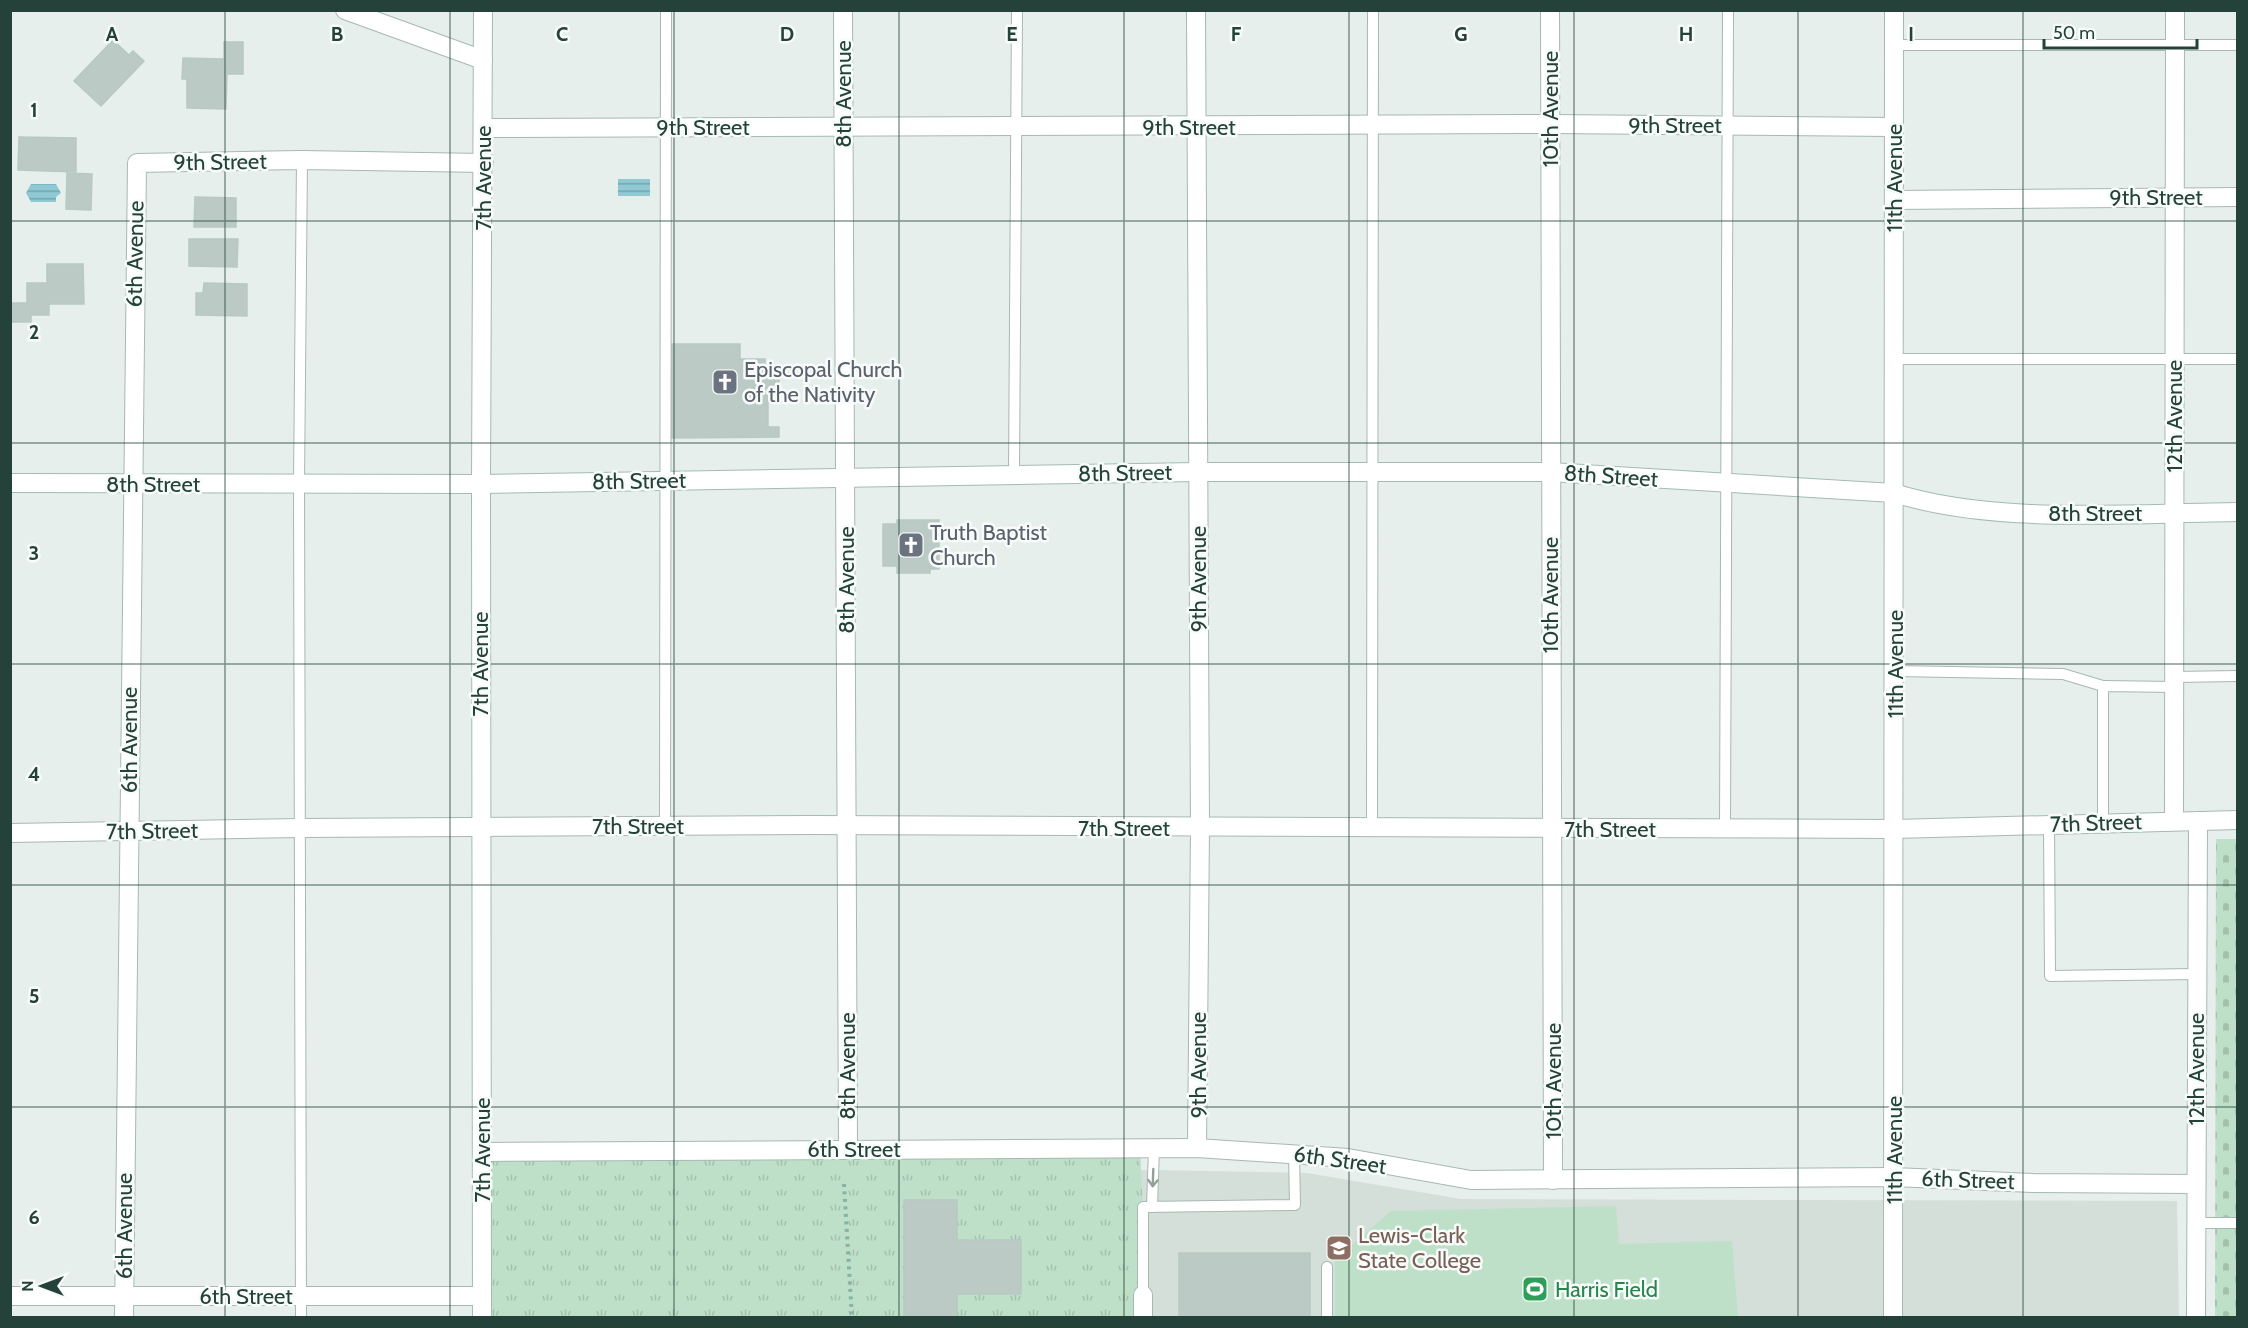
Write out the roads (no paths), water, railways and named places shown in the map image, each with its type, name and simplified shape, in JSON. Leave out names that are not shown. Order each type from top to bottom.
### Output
[{"type":"street","points":[[345,10],[483,60]]},
{"type":"street","name":"7th Avenue","points":[[482,1317],[480,828],[483,10]]},
{"type":"street","name":"8th Avenue","points":[[843,10],[848,1149]]},
{"type":"street","name":"9th Avenue","points":[[1196,10],[1200,828],[1197,1148]]},
{"type":"street","name":"10th Avenue","points":[[1550,10],[1550,828],[1553,1180]]},
{"type":"street","name":"11th Avenue","points":[[1893,1317],[1894,10]]},
{"type":"street","name":"12th Avenue","points":[[2174,821],[2175,10]]},
{"type":"street","name":"9th Street","points":[[484,128],[1550,124],[1894,127]]},
{"type":"street","name":"9th Street","points":[[137,163],[302,160],[484,163]]},
{"type":"street","name":"6th Avenue","points":[[124,1317],[131,484],[137,163]]},
{"type":"street","name":"9th Street","points":[[1894,200],[2238,197]]},
{"type":"street","name":"8th Street","points":[[10,483],[481,484],[1197,472],[1550,472],[1894,493],[1918,501],[2013,513],[2238,512]]},
{"type":"street","name":"7th Street","points":[[10,833],[300,828],[846,825],[1895,829],[2238,820]]},
{"type":"street","name":"12th Avenue","points":[[2196,1317],[2198,821]]},
{"type":"street","name":"6th Street","points":[[483,1152],[1197,1148],[1348,1158],[1471,1180],[1893,1177],[2033,1183],[2195,1184]]},
{"type":"street","points":[[1143,1295],[1143,1317]]},
{"type":"street","name":"6th Street","points":[[10,1296],[481,1296]]},
{"type":"lane","points":[[665,826],[666,10]]},
{"type":"lane","points":[[1014,475],[1017,10]]},
{"type":"lane","points":[[1372,828],[1373,10]]},
{"type":"lane","points":[[1725,829],[1728,10]]},
{"type":"lane","points":[[1894,45],[2238,45]]},
{"type":"lane","points":[[301,1317],[299,484],[302,160]]},
{"type":"lane","points":[[1894,359],[2238,360]]},
{"type":"lane","points":[[1895,671],[2063,674],[2103,686],[2238,676]]},
{"type":"lane","points":[[2103,686],[2103,823]]},
{"type":"lane","points":[[2049,824],[2050,976],[2197,974]]},
{"type":"lane","points":[[1152,1207],[1154,1148]]},
{"type":"lane","points":[[1143,1295],[1143,1207],[1295,1205],[1294,1153]]},
{"type":"lane","points":[[2196,1222],[2238,1223]]},
{"type":"lane","points":[[1327,1268],[1327,1317]]},
{"type":"water","points":[[618,179],[650,179],[650,196],[618,196]]},
{"type":"water","points":[[31,184],[56,184],[61,193],[56,197],[56,202],[31,202],[26,193]]},
{"type":"place","name":"Episcopal Church of the Nativity","points":[[725,382]]},
{"type":"place","name":"Truth Baptist Church","points":[[911,545]]},
{"type":"place","name":"Lewis-Clark State College","points":[[1339,1248]]},
{"type":"place","name":"Harris Field","points":[[1535,1289]]}]
